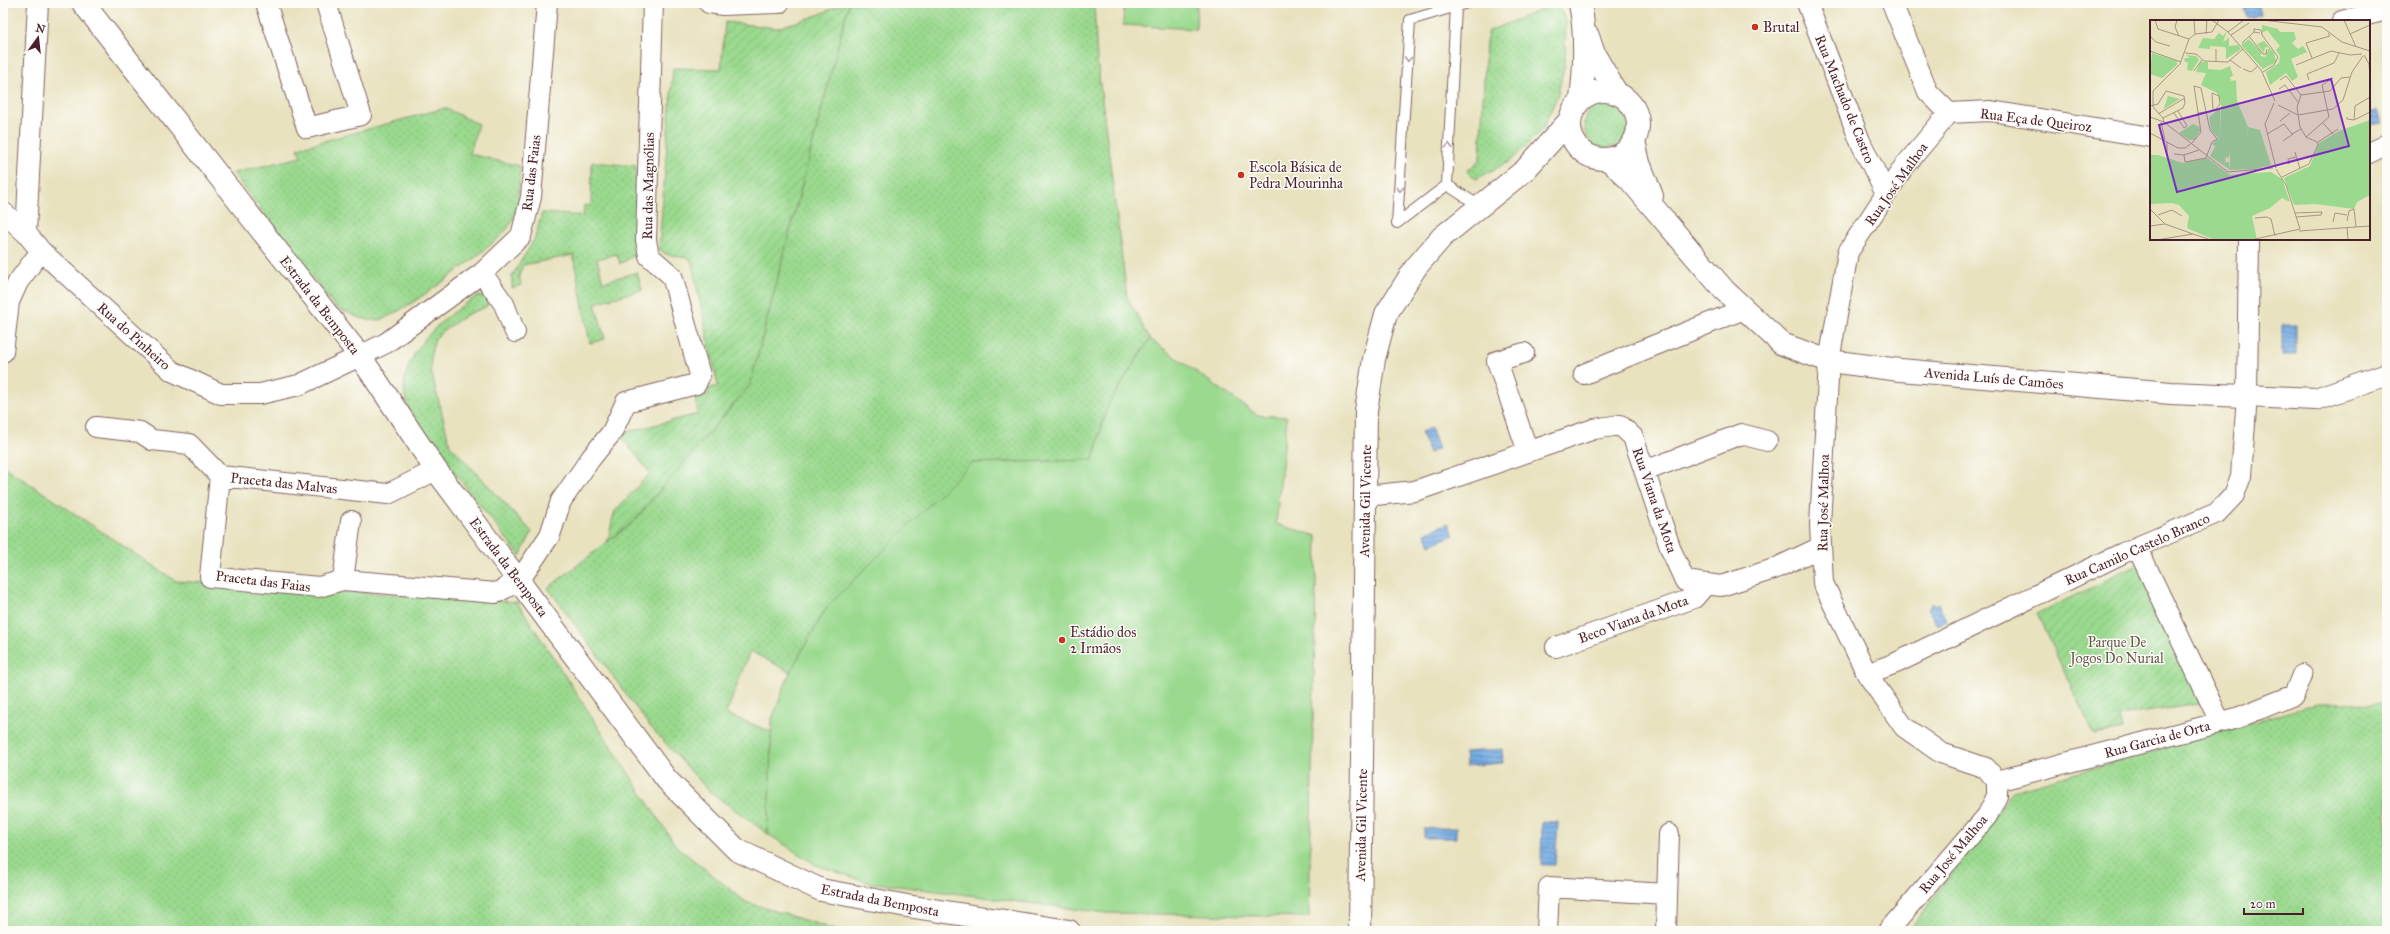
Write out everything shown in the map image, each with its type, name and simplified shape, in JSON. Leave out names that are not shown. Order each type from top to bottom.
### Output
[{"type":"street","points":[[26,233],[38,3]]},
{"type":"street","name":"Estrada da Bemposta","points":[[83,3],[360,356],[436,470],[667,780],[737,850],[821,890],[907,906],[1069,931]]},
{"type":"street","points":[[266,3],[307,128],[361,115],[326,3]]},
{"type":"street","name":"Rua das Faias","points":[[360,356],[386,343],[482,273],[521,236],[531,197],[547,3]]},
{"type":"street","name":"Rua das Magnólias","points":[[519,581],[550,535],[561,501],[591,458],[612,432],[626,402],[696,384],[700,375],[672,276],[649,256],[646,240],[653,3]]},
{"type":"street","points":[[708,3],[779,3]]},
{"type":"street","name":"Rua Machado de Castro","points":[[1807,3],[1860,141],[1886,194]]},
{"type":"street","points":[[1892,3],[1928,92],[1949,113]]},
{"type":"street","points":[[2346,20],[2387,10]]},
{"type":"street","points":[[1582,13],[1594,54],[1617,94]]},
{"type":"street","points":[[1582,13],[1585,67],[1582,99]]},
{"type":"street","points":[[1525,170],[1570,120],[1576,105],[1582,99],[1598,91],[1617,94],[1627,100],[1634,108],[1638,131],[1634,141],[1627,150],[1618,156],[1608,159],[1590,156],[1576,146],[1570,129],[1570,120]]},
{"type":"street","name":"Rua Eça de Queiroz","points":[[1949,113],[1991,111],[2150,137]]},
{"type":"street","name":"Rua José Malhoa","points":[[1888,931],[1987,816],[1997,796],[1997,781],[1986,768],[1941,753],[1904,727],[1867,674],[1823,582],[1820,525],[1829,361],[1848,252],[1903,168],[1949,113]]},
{"type":"street","points":[[1634,141],[1639,163],[1659,212]]},
{"type":"street","points":[[2370,152],[2387,144]]},
{"type":"street","points":[[1525,170],[1576,146]]},
{"type":"street","name":"Avenida Luís de Camões","points":[[1608,159],[1630,180],[1659,212],[1724,290],[1782,344],[1829,361],[1900,370],[2171,393],[2316,399],[2387,374]]},
{"type":"street","name":"Avenida Gil Vicente","points":[[1359,892],[1367,396],[1374,359],[1386,314],[1416,267],[1442,237],[1525,170]]},
{"type":"street","name":"Rua do Pinheiro","points":[[3,212],[26,233],[40,251],[172,371],[221,394],[260,394],[299,385],[360,356]]},
{"type":"street","name":"Rua Camilo Castelo Branco","points":[[1867,674],[1896,663],[2137,547],[2216,512],[2234,495],[2240,476],[2247,396],[2249,240]]},
{"type":"street","points":[[3,352],[9,302],[18,282],[40,251]]},
{"type":"street","points":[[482,273],[504,304],[515,332]]},
{"type":"street","points":[[1584,374],[1744,309]]},
{"type":"street","points":[[1524,353],[1497,360],[1528,452]]},
{"type":"street","name":"Rua Viana da Mota","points":[[1365,496],[1415,491],[1594,430],[1620,425],[1633,437],[1671,550],[1685,581],[1721,586],[1774,569],[1821,547]]},
{"type":"street","name":"Praceta das Malvas","points":[[96,427],[140,432],[152,440],[189,444],[220,476],[388,494],[436,470]]},
{"type":"street","points":[[1645,471],[1741,434],[1767,441]]},
{"type":"street","name":"Praceta das Faias","points":[[220,476],[210,577],[318,587],[343,580],[496,593],[519,581]]},
{"type":"street","points":[[343,580],[350,521]]},
{"type":"street","points":[[2137,547],[2220,722]]},
{"type":"street","name":"Beco Viana da Mota","points":[[1556,647],[1694,598],[1706,584]]},
{"type":"street","name":"Rua Garcia de Orta","points":[[1997,781],[2220,722],[2294,695],[2302,675]]},
{"type":"street","points":[[1666,931],[1669,834]]},
{"type":"street","points":[[1546,931],[1549,887],[1668,894]]},
{"type":"street","points":[[1347,931],[1359,892]]},
{"type":"street","points":[[1359,892],[1360,931]]},
{"type":"lane","points":[[1456,6],[1447,185],[1397,223],[1410,20],[1456,6],[1467,3]]},
{"type":"lane","points":[[1447,185],[1481,207]]},
{"type":"green space","points":[[844,3],[849,3],[750,385],[633,522],[607,542],[615,511],[650,473],[619,434],[698,414],[695,399],[709,395],[707,389],[718,386],[691,259],[666,254],[659,249],[673,68],[721,69],[725,22],[777,28],[818,15]]},
{"type":"green space","points":[[849,3],[1094,3],[1097,60],[1127,297],[1150,339],[1107,407],[1093,460],[971,463],[827,607],[790,672],[750,651],[726,714],[772,732],[768,834],[709,791],[648,724],[548,588],[633,522],[750,385]]},
{"type":"green space","points":[[1124,3],[1197,3],[1196,29],[1123,25]]},
{"type":"green space","points":[[1558,3],[1566,22],[1565,64],[1557,97],[1542,130],[1512,160],[1476,179],[1467,171],[1480,160],[1486,41],[1489,31]]},
{"type":"green space","points":[[1606,104],[1618,108],[1624,114],[1628,126],[1624,138],[1618,144],[1606,148],[1594,144],[1588,138],[1584,126],[1588,114],[1594,108]]},
{"type":"green space","points":[[445,108],[478,124],[470,154],[520,166],[518,198],[512,222],[500,237],[446,280],[389,316],[374,321],[368,320],[335,307],[233,173],[301,157],[298,148]]},
{"type":"green space","points":[[592,162],[636,166],[637,254],[620,264],[617,254],[597,259],[603,282],[637,272],[642,290],[595,303],[605,339],[590,343],[573,255],[523,265],[519,275],[521,285],[512,288],[512,276],[535,238],[542,213],[583,216],[584,205],[591,206]]},
{"type":"green space","points":[[478,296],[486,296],[489,301],[486,307],[468,314],[444,330],[435,339],[431,354],[431,371],[450,445],[532,532],[520,556],[425,435],[413,416],[405,396],[405,381],[409,365],[416,351],[439,324],[452,313]]},
{"type":"green space","name":"Estádio dos 2 Irmãos","points":[[1150,339],[1257,415],[1287,417],[1276,524],[1317,536],[1309,917],[1106,913],[867,882],[816,865],[768,834],[772,719],[790,672],[827,607],[971,463],[1093,460],[1107,407]]},
{"type":"green space","points":[[3,466],[176,581],[517,602],[676,846],[746,902],[830,928],[851,931],[3,931]]},
{"type":"green space","name":"Parque De Jogos Do Nurial","points":[[2139,564],[2205,703],[2120,716],[2123,729],[2094,735],[2037,614]]},
{"type":"green space","points":[[2387,703],[2387,931],[1909,931],[2013,791],[2317,704]]},
{"type":"water","points":[[2243,3],[2257,3],[2260,15],[2247,18]]},
{"type":"water","points":[[2377,110],[2383,123],[2370,125],[2370,111]]},
{"type":"water","points":[[2282,325],[2296,325],[2296,355],[2282,355]]},
{"type":"water","points":[[1431,428],[1439,449],[1429,453],[1421,432]]},
{"type":"water","points":[[1448,523],[1454,535],[1430,545],[1425,533]]},
{"type":"water","points":[[1932,603],[1934,606],[1938,603],[1946,620],[1937,625],[1928,609]]},
{"type":"water","points":[[1502,749],[1503,763],[1466,766],[1465,752]]},
{"type":"water","points":[[1542,822],[1558,822],[1555,865],[1541,865]]},
{"type":"water","points":[[1424,828],[1456,828],[1456,838],[1424,838]]},
{"type":"place","name":"Brutal","points":[[1755,27]]},
{"type":"place","name":"Escola Básica de Pedra Mourinha","points":[[1241,175]]},
{"type":"place","name":"Estádio dos 2 Irmãos","points":[[1062,640]]}]
